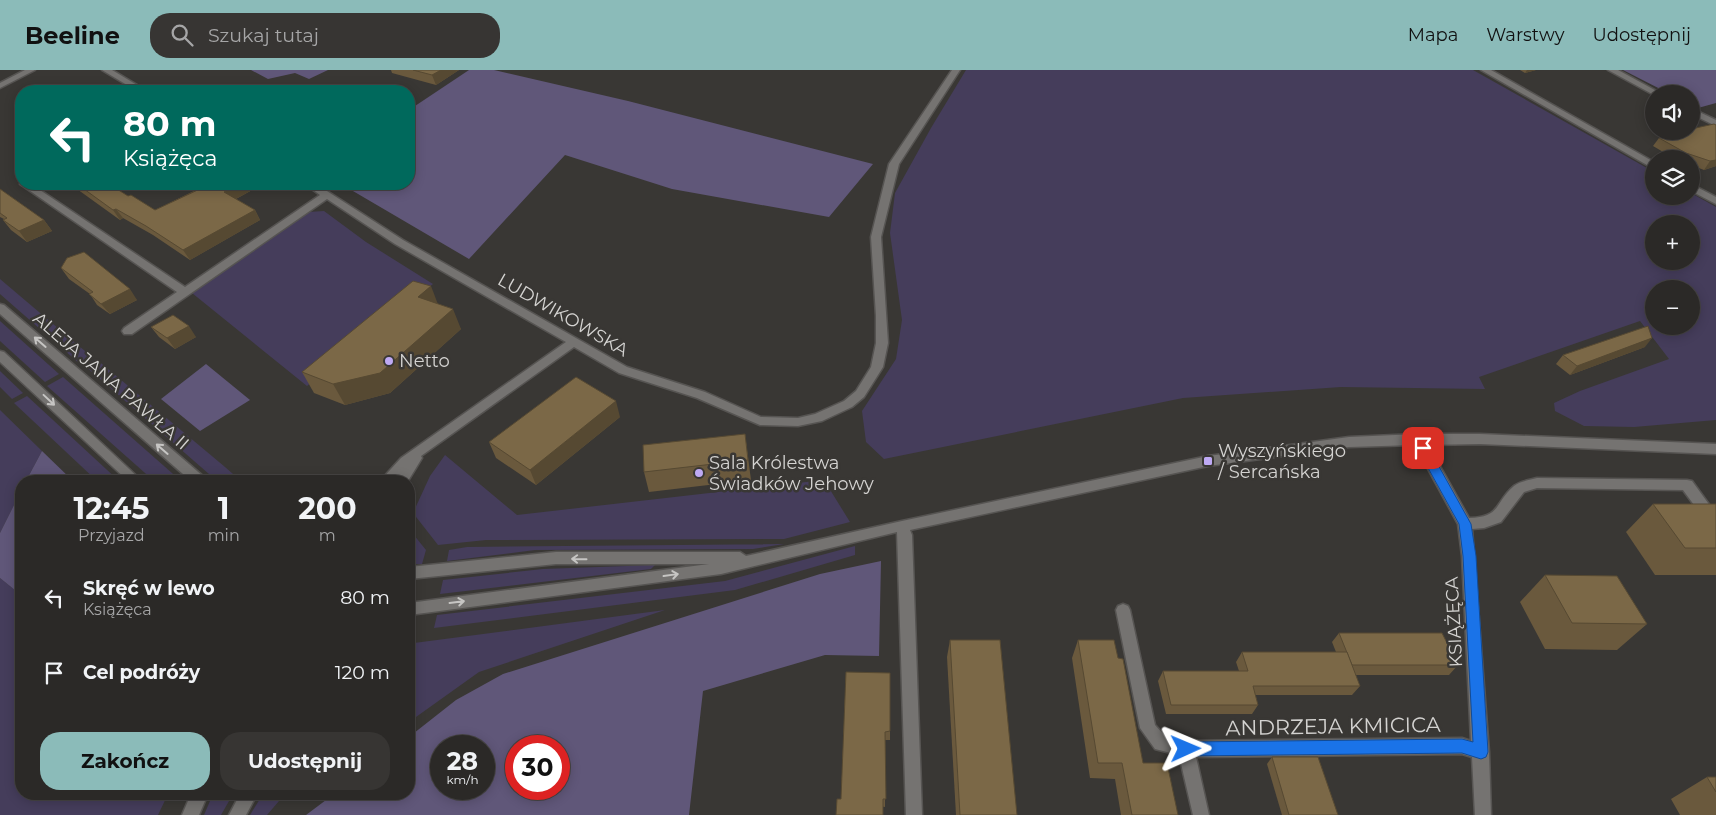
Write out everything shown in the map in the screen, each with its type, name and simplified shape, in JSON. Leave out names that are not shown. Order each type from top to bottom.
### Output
[{"type":"street","points":[[0,86],[31,70]]},
{"type":"street","points":[[106,70],[133,85]]},
{"type":"street","name":"LUDWIKOWSKA","points":[[321,190],[399,242],[629,372],[701,395],[749,418],[781,423],[818,418],[835,412],[860,394],[877,367],[882,343],[882,316],[876,237],[894,164],[956,70]]},
{"type":"street","points":[[1485,70],[1645,161]]},
{"type":"street","points":[[1612,70],[1645,87]]},
{"type":"street","points":[[1700,115],[1716,123]]},
{"type":"street","points":[[34,190],[183,291]]},
{"type":"street","points":[[1700,192],[1716,201]]},
{"type":"street","points":[[128,331],[183,291],[328,194]]},
{"type":"street","name":"ALEJA JANA PAWŁA II","points":[[0,308],[192,475]]},
{"type":"street","points":[[392,475],[405,461],[575,341]]},
{"type":"street","points":[[0,355],[130,475]]},
{"type":"street","points":[[415,608],[712,570],[902,526],[1208,461],[1349,442],[1480,438],[1716,448]]},
{"type":"street","name":"KSIĄŻĘCA","points":[[1418,439],[1465,524],[1469,556],[1483,815]]},
{"type":"street","points":[[406,475],[426,446]]},
{"type":"street","points":[[1465,524],[1484,524],[1496,518],[1520,488],[1536,483],[1687,485],[1716,524]]},
{"type":"street","points":[[902,526],[905,535],[914,815]]},
{"type":"street","points":[[415,572],[556,558],[735,559],[782,554]]},
{"type":"street","name":"ANDRZEJA KMICICA","points":[[1123,610],[1148,728],[1161,744],[1186,749],[1462,746],[1481,752]]},
{"type":"street","points":[[1186,749],[1201,815]]},
{"type":"street","points":[[190,815],[197,800]]},
{"type":"street","points":[[237,815],[245,800]]},
{"type":"shaded area","points":[[251,70],[328,70],[309,79],[295,73],[268,79]]},
{"type":"shaded area","points":[[469,70],[494,70],[628,101],[873,164],[829,217],[672,189],[565,155],[469,259],[351,190],[415,190],[415,106]]},
{"type":"shaded area","points":[[966,70],[1473,70],[1645,167],[1645,205],[1700,205],[1700,198],[1716,207],[1716,420],[1634,427],[1584,426],[1555,411],[1554,403],[1580,391],[1669,359],[1651,335],[1700,335],[1700,280],[1645,280],[1645,328],[1640,321],[1479,377],[1485,389],[1341,387],[1183,398],[884,459],[866,442],[862,411],[896,359],[902,320],[890,233],[895,193]]},
{"type":"shaded area","points":[[1623,70],[1716,70],[1716,103],[1700,107],[1700,85],[1652,85]]},
{"type":"shaded area","points":[[324,211],[366,242],[433,284],[307,386],[192,293],[308,212]]},
{"type":"shaded area","points":[[0,279],[92,357],[80,364],[0,294]]},
{"type":"shaded area","points":[[0,321],[59,374],[45,382],[0,341]]},
{"type":"shaded area","points":[[96,359],[234,475],[210,475],[84,365]]},
{"type":"shaded area","points":[[206,364],[250,400],[200,431],[161,399]]},
{"type":"shaded area","points":[[0,371],[23,393],[12,399],[0,387]]},
{"type":"shaded area","points":[[63,377],[174,475],[147,475],[47,386]]},
{"type":"shaded area","points":[[27,396],[113,475],[91,475],[14,403]]},
{"type":"shaded area","points":[[0,410],[42,451],[29,475],[15,475],[15,503],[0,533]]},
{"type":"shaded area","points":[[42,451],[67,475],[29,475]]},
{"type":"shaded area","points":[[445,455],[517,515],[824,480],[850,522],[784,539],[486,540],[438,545],[415,516],[415,509],[430,476]]},
{"type":"shaded area","points":[[15,503],[15,590],[0,578],[0,533]]},
{"type":"shaded area","points":[[415,536],[426,550],[422,564],[415,564]]},
{"type":"shaded area","points":[[784,544],[753,549],[535,550],[447,561],[449,550],[467,547]]},
{"type":"shaded area","points":[[855,546],[855,555],[735,590],[434,628],[437,615],[725,581]]},
{"type":"shaded area","points":[[881,561],[879,656],[825,655],[703,691],[689,815],[306,815],[326,800],[415,800],[415,732],[456,700],[503,674],[820,574]]},
{"type":"shaded area","points":[[655,565],[651,569],[440,594],[443,580],[543,569]]},
{"type":"shaded area","points":[[0,578],[15,590],[15,800],[165,800],[158,815],[0,815]]},
{"type":"shaded area","points":[[665,610],[479,672],[415,718],[415,643]]},
{"type":"shaded area","points":[[210,800],[230,800],[221,815],[204,815]]},
{"type":"shaded area","points":[[259,800],[280,800],[267,815],[250,815]]},
{"type":"building","points":[[413,70],[441,70],[432,75]]},
{"type":"building","points":[[1716,125],[1716,160],[1710,161],[1700,158],[1700,150],[1681,150],[1663,140],[1700,140],[1700,127]]},
{"type":"building","points":[[0,189],[44,220],[19,231],[3,220],[7,218],[0,213]]},
{"type":"building","points":[[85,190],[118,190],[128,196],[131,195],[155,210],[198,190],[228,190],[224,192],[255,210],[183,250],[146,226],[116,209],[113,210]]},
{"type":"building","points":[[84,252],[130,289],[101,304],[89,294],[93,292],[61,268],[67,258]]},
{"type":"building","points":[[413,281],[431,286],[418,297],[453,309],[380,373],[333,384],[302,372]]},
{"type":"building","points":[[173,315],[189,326],[167,338],[151,327]]},
{"type":"building","points":[[1645,327],[1645,335],[1651,335],[1652,338],[1577,366],[1563,355]]},
{"type":"building","points":[[576,377],[616,401],[530,470],[489,442]]},
{"type":"building","points":[[745,434],[748,460],[644,472],[643,445]]},
{"type":"building","points":[[1653,504],[1716,504],[1716,548],[1685,548]]},
{"type":"building","points":[[1545,575],[1617,576],[1647,624],[1572,623]]},
{"type":"building","points":[[1339,633],[1442,633],[1458,665],[1352,665]]},
{"type":"building","points":[[950,640],[1000,640],[1017,815],[960,815]]},
{"type":"building","points":[[1078,640],[1114,640],[1118,658],[1123,659],[1143,763],[1167,763],[1178,815],[1132,815],[1122,763],[1098,763]]},
{"type":"building","points":[[1242,652],[1347,652],[1360,686],[1253,686],[1258,705],[1171,705],[1163,671],[1248,671]]},
{"type":"building","points":[[846,672],[890,673],[890,731],[885,732],[886,799],[883,799],[883,815],[836,815],[837,799],[841,799]]},
{"type":"building","points":[[1272,757],[1318,757],[1338,815],[1289,815]]},
{"type":"building","points":[[1707,777],[1716,777],[1716,792]]},
{"type":"place","name":"Netto","points":[[389,361]]},
{"type":"place","name":"Wyszyńskiego / Sercańska","points":[[1208,461]]},
{"type":"place","name":"Sala Królestwa Świadków Jehowy","points":[[699,473]]},
{"type":"route","points":[[1186,749],[1462,746],[1481,752],[1469,556],[1465,524],[1423,448]]}]
